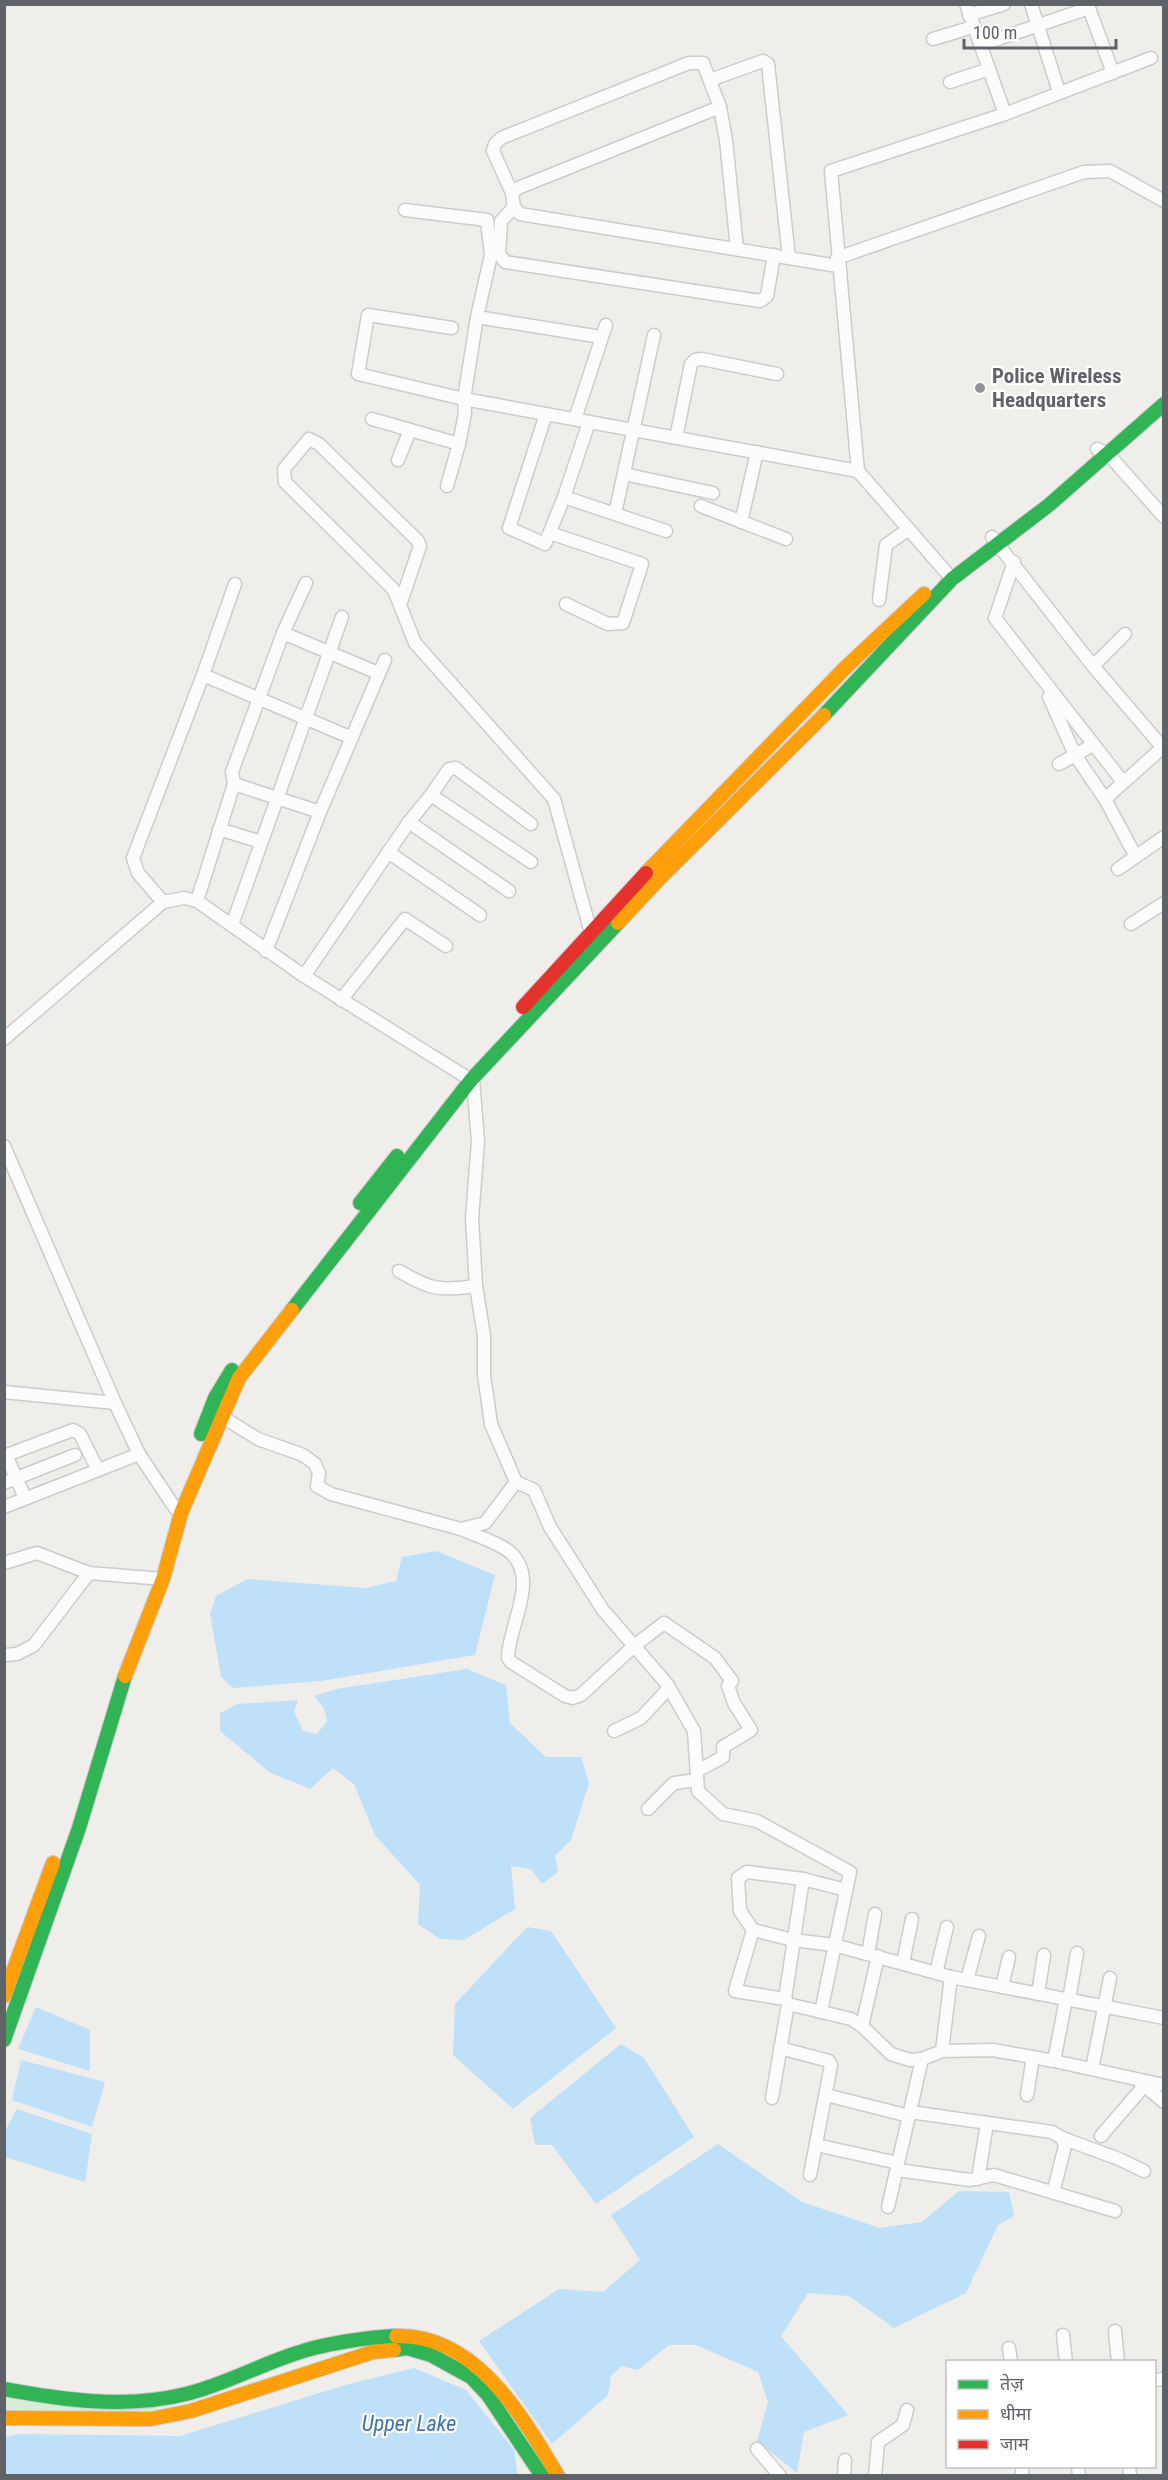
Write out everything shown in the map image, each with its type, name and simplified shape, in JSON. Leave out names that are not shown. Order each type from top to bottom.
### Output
[{"type":"main road","points":[[178,1510],[239,1378],[469,1078],[591,933],[679,837],[846,667],[995,540],[1049,506],[1164,389]]},
{"type":"main road","points":[[1103,452],[1164,404]]},
{"type":"main road","points":[[4,2040],[79,1827],[122,1684],[158,1578],[214,1398],[234,1367],[379,1178],[469,1078],[660,878],[814,726],[950,576]]},
{"type":"main road","points":[[4,1996],[158,1578]]},
{"type":"main road","points":[[4,2389],[42,2396],[113,2402],[168,2398],[211,2387],[297,2353],[382,2336],[421,2338],[453,2350],[477,2364],[490,2378],[558,2475]]},
{"type":"main road","points":[[4,2418],[152,2419],[221,2402],[373,2352],[407,2348],[431,2355],[471,2377],[488,2395],[542,2475]]},
{"type":"street","points":[[933,39],[969,16],[1004,4]]},
{"type":"street","points":[[1031,4],[1059,92]]},
{"type":"street","points":[[980,45],[1088,6],[1113,73]]},
{"type":"street","points":[[969,16],[1005,114]]},
{"type":"street","points":[[950,576],[858,471],[831,171],[1005,114],[1151,58]]},
{"type":"street","points":[[710,80],[763,61],[768,64],[789,258]]},
{"type":"street","points":[[737,249],[720,107],[703,63],[689,63],[501,138],[495,144],[493,151],[512,193],[514,207],[520,214],[789,258],[838,262],[1084,172],[1110,171],[1164,201]]},
{"type":"street","points":[[950,82],[989,69]]},
{"type":"street","points":[[512,193],[518,188],[720,107]]},
{"type":"street","points":[[514,207],[501,221],[499,254],[505,262],[760,301],[767,296],[774,255]]},
{"type":"street","points":[[405,210],[488,219],[491,255],[477,317],[464,399],[465,413],[447,486]]},
{"type":"street","points":[[452,328],[368,315],[358,374],[464,399],[858,471]]},
{"type":"street","points":[[477,317],[602,337]]},
{"type":"street","points":[[574,419],[606,325]]},
{"type":"street","points":[[615,514],[654,335]]},
{"type":"street","points":[[676,438],[691,364],[695,360],[702,359],[777,374]]},
{"type":"street","points":[[546,414],[509,528],[545,544],[589,422]]},
{"type":"street","points":[[372,419],[459,444]]},
{"type":"street","points":[[398,460],[410,430]]},
{"type":"street","points":[[401,602],[420,546],[418,541],[319,444],[309,439],[284,469],[285,482],[394,590],[401,602],[415,643],[554,799],[591,933]]},
{"type":"street","points":[[741,522],[757,452]]},
{"type":"street","points":[[1103,452],[1164,517]]},
{"type":"street","points":[[624,474],[713,493]]},
{"type":"street","points":[[564,496],[666,531]]},
{"type":"street","points":[[700,506],[786,540]]},
{"type":"street","points":[[879,600],[886,544],[909,529]]},
{"type":"street","points":[[550,533],[642,564],[623,623],[608,624],[566,604]]},
{"type":"street","points":[[995,540],[1093,666],[1163,749],[1105,799]]},
{"type":"street","points":[[1014,562],[995,618],[1041,680],[1123,782]]},
{"type":"street","points":[[197,901],[234,784],[232,772],[283,633],[306,583]]},
{"type":"street","points":[[163,902],[138,873],[133,858],[235,584]]},
{"type":"street","points":[[232,925],[342,617]]},
{"type":"street","points":[[283,633],[378,673]]},
{"type":"street","points":[[1093,666],[1125,634]]},
{"type":"street","points":[[266,951],[320,812],[385,660]]},
{"type":"street","points":[[203,675],[352,738]]},
{"type":"street","points":[[1041,680],[1075,755],[1105,799],[1136,857]]},
{"type":"street","points":[[1059,764],[1093,745]]},
{"type":"street","points":[[304,976],[409,822],[449,769],[456,768],[531,824]]},
{"type":"street","points":[[234,784],[320,812]]},
{"type":"street","points":[[431,795],[531,862]]},
{"type":"street","points":[[409,822],[509,891]]},
{"type":"street","points":[[219,829],[261,842]]},
{"type":"street","points":[[1118,869],[1164,837]]},
{"type":"street","points":[[388,852],[480,915]]},
{"type":"street","points":[[4,1040],[36,1015],[111,945],[163,902],[184,898],[197,901],[304,976],[469,1078],[478,1142],[472,1218],[476,1286],[484,1336],[484,1375],[491,1424],[516,1482],[534,1490],[550,1527],[603,1610],[669,1688],[694,1731],[698,1791],[723,1814],[757,1821],[850,1872],[821,2012]]},
{"type":"street","points":[[1131,924],[1161,908]]},
{"type":"street","points":[[341,1000],[405,920],[446,946]]},
{"type":"street","points":[[4,1146],[115,1402],[140,1454],[178,1510]]},
{"type":"street","points":[[399,1271],[418,1282],[444,1290],[476,1286]]},
{"type":"street","points":[[4,1392],[115,1402]]},
{"type":"street","points":[[221,1416],[258,1439],[303,1455],[315,1464],[320,1473],[317,1486],[331,1494],[461,1529],[511,1552],[520,1567],[522,1591],[508,1653],[511,1662],[565,1696],[573,1698],[581,1695],[634,1646],[664,1623],[715,1659],[732,1681],[728,1686],[734,1704],[751,1730],[723,1747],[723,1757],[697,1776],[674,1783],[648,1809]]},
{"type":"street","points":[[25,1498],[10,1481],[5,1456],[73,1430],[80,1434],[99,1470]]},
{"type":"street","points":[[4,1507],[140,1454]]},
{"type":"street","points":[[10,1481],[75,1455]]},
{"type":"street","points":[[461,1529],[485,1523],[516,1482]]},
{"type":"street","points":[[4,1563],[37,1553],[89,1573],[158,1578]]},
{"type":"street","points":[[4,1655],[17,1654],[34,1645],[89,1573]]},
{"type":"street","points":[[614,1731],[641,1718],[669,1688]]},
{"type":"street","points":[[846,1890],[802,1879],[747,1872],[738,1878],[740,1911],[753,1930],[793,1940],[834,1945],[951,1977],[1164,2018]]},
{"type":"street","points":[[772,2098],[802,1879]]},
{"type":"street","points":[[862,2026],[873,1955],[875,1914]]},
{"type":"street","points":[[903,1964],[912,1919]]},
{"type":"street","points":[[936,1973],[947,1927]]},
{"type":"street","points":[[753,1930],[735,1991],[851,2019],[862,2026],[891,2054],[910,2060],[921,2059],[942,2051],[993,2050],[1092,2069],[1141,2083],[1164,2085]]},
{"type":"street","points":[[968,1980],[979,1936]]},
{"type":"street","points":[[1054,2061],[1077,1953]]},
{"type":"street","points":[[1038,1994],[1044,1955]]},
{"type":"street","points":[[1002,1987],[1009,1957]]},
{"type":"street","points":[[942,2051],[951,1977]]},
{"type":"street","points":[[1092,2069],[1110,1978]]},
{"type":"street","points":[[780,2048],[829,2061],[831,2072],[810,2175]]},
{"type":"street","points":[[1027,2095],[1033,2057]]},
{"type":"street","points":[[888,2207],[921,2059]]},
{"type":"street","points":[[1141,2083],[1164,2102]]},
{"type":"street","points":[[1101,2136],[1141,2083]]},
{"type":"street","points":[[826,2095],[909,2114],[1052,2132],[1144,2171]]},
{"type":"street","points":[[978,2179],[987,2123]]},
{"type":"street","points":[[1053,2193],[1065,2146],[1062,2138]]},
{"type":"street","points":[[816,2145],[897,2167],[970,2180],[994,2175],[1115,2211]]},
{"type":"street","points":[[1115,2331],[1118,2360]]},
{"type":"street","points":[[1063,2335],[1066,2360]]},
{"type":"street","points":[[1009,2348],[1011,2360]]},
{"type":"street","points":[[875,2475],[878,2442],[903,2425],[907,2410]]},
{"type":"street","points":[[757,2449],[780,2475]]},
{"type":"street","points":[[844,2475],[845,2460]]},
{"type":"green space","points":[[4,2396],[157,2404],[158,2412],[5,2411]]},
{"type":"water","points":[[436,1551],[495,1575],[475,1655],[321,1681],[233,1688],[221,1677],[210,1614],[216,1596],[247,1579],[365,1588],[396,1581],[402,1557]]},
{"type":"water","points":[[467,1669],[506,1685],[510,1723],[546,1757],[581,1757],[589,1783],[571,1840],[555,1856],[558,1872],[542,1884],[531,1869],[511,1866],[515,1909],[464,1940],[440,1939],[418,1924],[420,1885],[375,1835],[354,1784],[333,1768],[310,1789],[269,1772],[220,1731],[220,1713],[237,1704],[298,1700],[294,1712],[303,1731],[317,1734],[327,1721],[324,1708],[314,1696],[336,1689]]},
{"type":"water","points":[[527,1927],[551,1931],[616,2028],[513,2109],[453,2055],[455,2004]]},
{"type":"water","points":[[36,2007],[90,2030],[90,2071],[18,2049]]},
{"type":"water","points":[[621,2044],[644,2058],[694,2137],[596,2204],[552,2145],[535,2145],[530,2118]]},
{"type":"water","points":[[21,2060],[105,2082],[92,2127],[12,2100]]},
{"type":"water","points":[[17,2109],[92,2134],[85,2182],[5,2157],[5,2131]]},
{"type":"water","points":[[718,2144],[802,2202],[880,2228],[922,2222],[959,2191],[1009,2192],[1014,2216],[998,2225],[966,2293],[894,2328],[849,2296],[808,2293],[781,2336],[848,2415],[804,2432],[797,2473],[757,2441],[768,2402],[758,2372],[696,2345],[669,2345],[638,2370],[622,2366],[611,2376],[608,2395],[552,2444],[479,2341],[559,2289],[603,2292],[640,2260],[611,2215]]},
{"type":"water","name":"Upper Lake","points":[[414,2368],[466,2390],[514,2450],[518,2475],[5,2475],[5,2437],[18,2434],[180,2436],[345,2385]]},
{"type":"traffic: fast","points":[[824,715],[952,579],[1049,505],[1164,404]]},
{"type":"traffic: fast","points":[[292,1310],[471,1080],[618,923]]},
{"type":"traffic: fast","points":[[360,1203],[397,1156]]},
{"type":"traffic: fast","points":[[201,1434],[215,1398],[232,1370]]},
{"type":"traffic: fast","points":[[4,2040],[79,1828],[125,1676]]},
{"type":"traffic: fast","points":[[4,2389],[49,2397],[95,2401],[163,2399],[214,2385],[307,2350],[346,2342],[396,2336]]},
{"type":"traffic: fast","points":[[394,2350],[407,2348],[431,2355],[471,2377],[488,2395],[542,2476]]},
{"type":"traffic: slow","points":[[646,873],[846,667],[924,594]]},
{"type":"traffic: slow","points":[[618,923],[660,878],[824,715]]},
{"type":"traffic: slow","points":[[125,1676],[163,1579],[181,1513],[239,1378],[292,1310]]},
{"type":"traffic: slow","points":[[4,1996],[53,1863]]},
{"type":"traffic: slow","points":[[396,2336],[424,2339],[450,2349],[473,2364],[494,2383],[512,2405],[558,2476]]},
{"type":"traffic: slow","points":[[4,2418],[151,2419],[191,2411],[373,2352],[394,2350]]},
{"type":"traffic: jam","points":[[523,1007],[646,873]]},
{"type":"place","name":"Police Wireless Headquarters","points":[[980,388]]}]
